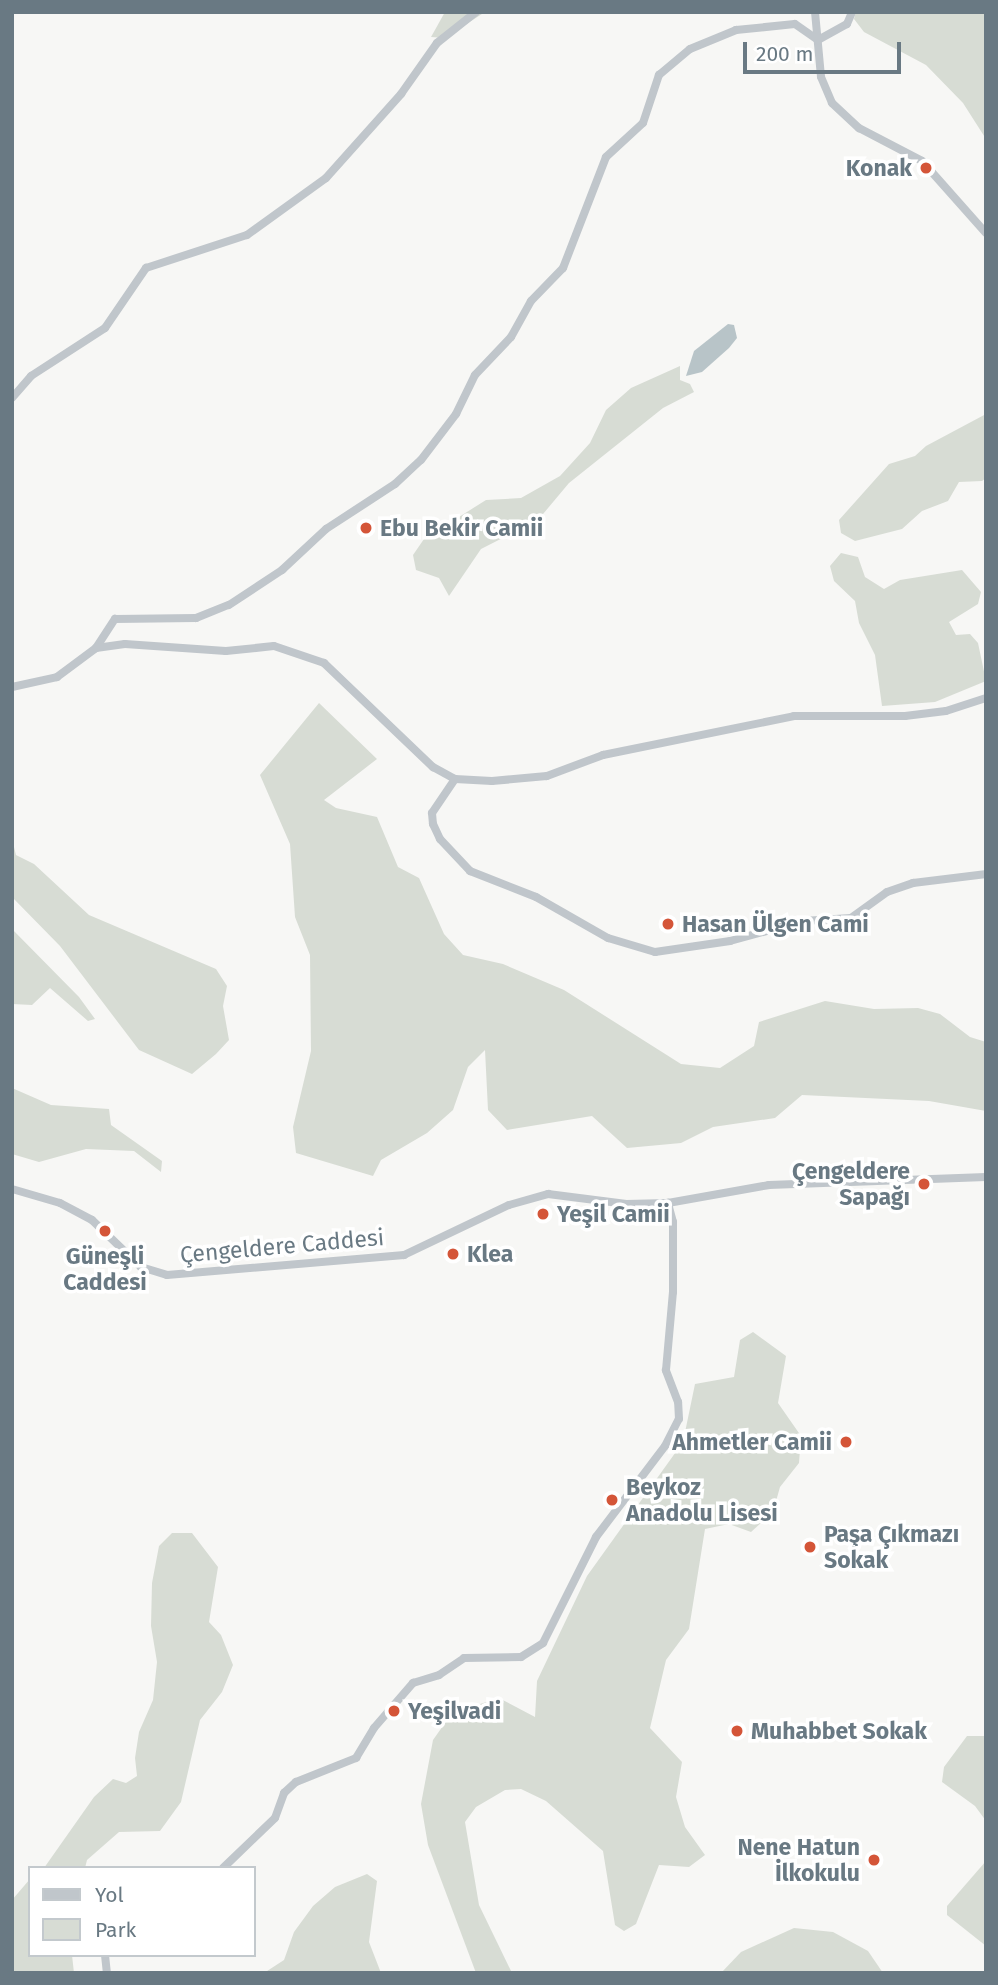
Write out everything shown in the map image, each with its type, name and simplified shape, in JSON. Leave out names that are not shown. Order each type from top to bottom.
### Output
[{"type":"street","points":[[12,398],[31,376],[94,339],[146,268],[247,235],[326,177],[401,94],[437,43],[476,12]]},
{"type":"street","points":[[815,12],[821,77],[838,111],[859,128],[922,161],[986,233]]},
{"type":"street","points":[[818,40],[847,24],[852,12]]},
{"type":"street","points":[[12,687],[57,677],[96,648],[115,619],[196,618],[229,605],[282,570],[326,529],[395,484],[421,460],[456,414],[475,375],[511,338],[531,301],[563,268],[606,157],[643,123],[659,75],[690,49],[736,30],[795,24],[818,40]]},
{"type":"street","points":[[96,648],[125,644],[226,652],[274,646],[299,651],[324,663],[414,751],[455,779],[547,776],[615,752],[794,716],[905,716],[946,711],[986,698]]},
{"type":"street","points":[[455,779],[432,813],[433,824],[440,839],[470,871],[536,897],[608,937],[655,952],[730,941],[803,922],[851,918],[887,892],[913,883],[986,874]]},
{"type":"street","name":"Çengeldere Caddesi","points":[[12,1189],[60,1203],[92,1220],[141,1267],[167,1275],[404,1255],[509,1205],[548,1194],[626,1204],[668,1203],[769,1185],[986,1177]]},
{"type":"street","points":[[225,1866],[275,1818],[284,1793],[296,1782],[356,1758],[374,1728],[413,1683],[439,1675],[464,1658],[521,1657],[543,1643],[596,1537],[665,1446],[679,1419],[678,1402],[666,1370],[673,1292],[673,1222],[668,1203]]},
{"type":"green space","points":[[445,12],[485,12],[445,38],[431,37]]},
{"type":"green space","points":[[856,12],[986,12],[986,139],[963,103],[926,65],[864,32],[854,19]]},
{"type":"green space","points":[[680,366],[680,380],[690,384],[694,392],[663,408],[569,483],[538,520],[481,549],[449,596],[439,578],[416,570],[413,555],[424,539],[486,500],[521,498],[560,476],[590,443],[606,410],[631,388]]},
{"type":"green space","points":[[986,414],[986,478],[982,481],[959,482],[948,501],[922,511],[902,529],[855,541],[841,533],[839,520],[889,464],[915,456],[926,446]]},
{"type":"green space","points":[[841,553],[858,557],[865,577],[884,589],[900,580],[962,570],[981,592],[978,604],[949,622],[956,635],[970,634],[978,643],[986,681],[935,702],[882,706],[875,655],[859,623],[855,601],[834,581],[830,566]]},
{"type":"green space","points":[[319,703],[377,759],[324,800],[336,808],[377,817],[398,867],[419,878],[444,934],[463,955],[503,964],[564,990],[681,1064],[720,1068],[754,1046],[759,1022],[825,1001],[874,1009],[918,1008],[940,1014],[970,1037],[986,1042],[986,1111],[929,1101],[802,1095],[775,1118],[713,1127],[681,1143],[627,1148],[592,1116],[507,1130],[488,1110],[485,1050],[468,1067],[453,1110],[427,1133],[381,1160],[373,1176],[296,1153],[293,1127],[311,1051],[310,955],[295,917],[290,844],[260,775]]},
{"type":"green space","points":[[12,839],[16,855],[34,864],[89,915],[216,969],[227,986],[223,1006],[229,1040],[216,1054],[192,1074],[139,1050],[60,946],[12,897]]},
{"type":"green space","points":[[12,929],[79,997],[95,1019],[88,1021],[50,988],[32,1005],[12,1004]]},
{"type":"green space","points":[[12,1088],[51,1105],[109,1109],[111,1125],[162,1161],[161,1172],[134,1151],[86,1149],[39,1162],[12,1154]]},
{"type":"green space","points":[[753,1332],[786,1356],[778,1403],[801,1436],[799,1463],[780,1487],[773,1512],[751,1532],[729,1524],[705,1529],[689,1629],[666,1660],[650,1728],[682,1762],[676,1797],[685,1827],[705,1855],[689,1867],[659,1865],[636,1924],[624,1931],[615,1925],[603,1851],[546,1801],[521,1789],[505,1790],[476,1807],[465,1822],[479,1905],[512,1973],[476,1973],[428,1845],[421,1804],[433,1740],[452,1713],[499,1698],[535,1717],[537,1681],[587,1576],[683,1442],[695,1384],[734,1377],[740,1340]]},
{"type":"green space","points":[[172,1533],[192,1533],[218,1567],[209,1622],[221,1635],[233,1665],[222,1692],[200,1720],[181,1802],[160,1831],[119,1832],[87,1860],[86,1866],[45,1866],[94,1797],[113,1779],[126,1783],[137,1776],[135,1758],[139,1732],[153,1700],[157,1662],[151,1626],[152,1583],[159,1546]]},
{"type":"green space","points":[[967,1736],[986,1736],[986,1821],[975,1806],[942,1782],[944,1767]]},
{"type":"green space","points":[[986,1861],[986,1946],[947,1915],[947,1906]]},
{"type":"green space","points":[[367,1874],[377,1881],[369,1942],[381,1973],[264,1973],[284,1960],[294,1932],[313,1906],[335,1887]]},
{"type":"green space","points":[[28,1881],[28,1957],[72,1957],[74,1973],[12,1973],[12,1900]]},
{"type":"green space","points":[[794,1928],[833,1932],[868,1951],[883,1973],[721,1973],[741,1952]]},
{"type":"shaded area","points":[[728,324],[734,325],[737,338],[729,348],[702,372],[686,376],[694,351]]},
{"type":"place","name":"Konak","points":[[926,168]]},
{"type":"place","name":"Ebu Bekir Camii","points":[[366,528]]},
{"type":"place","name":"Hasan Ülgen Cami","points":[[668,924]]},
{"type":"place","name":"Çengeldere Sapağı","points":[[924,1184]]},
{"type":"place","name":"Yeşil Camii","points":[[543,1214]]},
{"type":"place","name":"Güneşli Caddesi","points":[[105,1231]]},
{"type":"place","name":"Klea","points":[[453,1254]]},
{"type":"place","name":"Ahmetler Camii","points":[[846,1442]]},
{"type":"place","name":"Beykoz Anadolu Lisesi","points":[[612,1500]]},
{"type":"place","name":"Paşa Çıkmazı Sokak","points":[[810,1547]]},
{"type":"place","name":"Yeşilvadi","points":[[394,1711]]},
{"type":"place","name":"Muhabbet Sokak","points":[[737,1731]]},
{"type":"place","name":"Nene Hatun İlkokulu","points":[[874,1860]]}]
